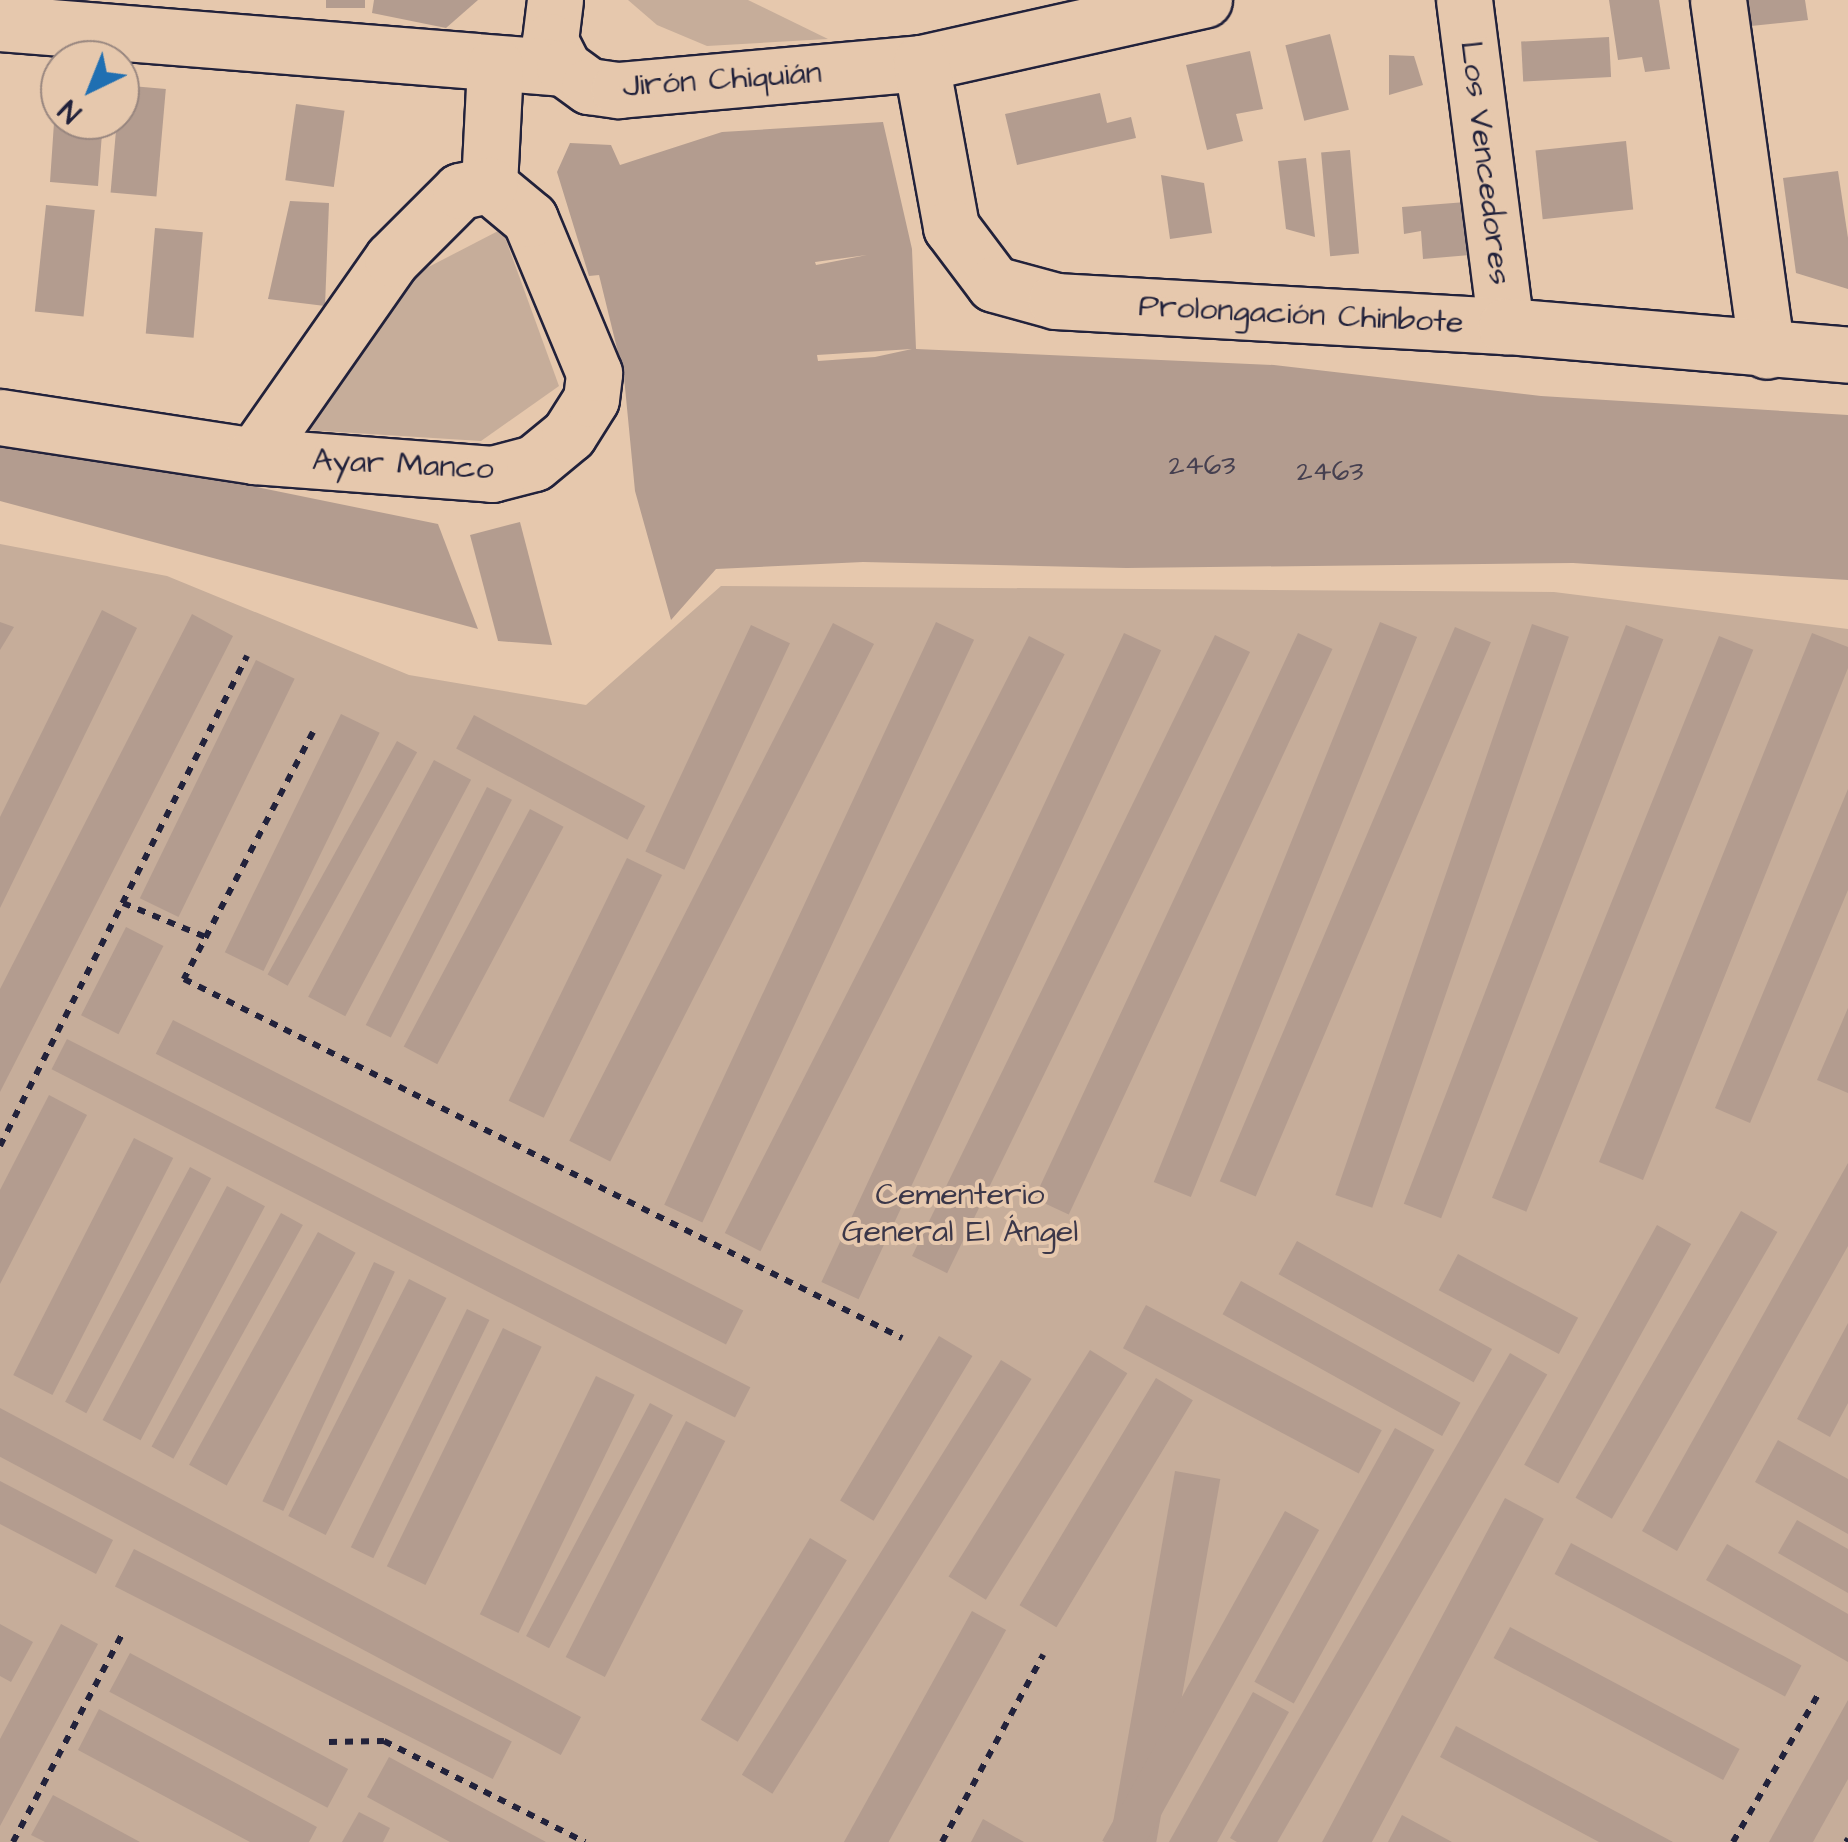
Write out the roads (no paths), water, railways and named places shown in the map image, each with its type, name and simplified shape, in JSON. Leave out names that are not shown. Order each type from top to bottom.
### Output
[{"type":"street","points":[[555,0],[550,41],[564,68]]},
{"type":"street","name":"Jirón Chiquián","points":[[0,23],[186,21],[495,65],[564,68],[590,86],[619,90],[922,63],[1204,0]]},
{"type":"street","name":"Los Vencedores","points":[[1464,0],[1506,326]]},
{"type":"street","points":[[1718,0],[1766,351]]},
{"type":"street","name":"Prolongación Chinbote","points":[[922,63],[951,227],[994,284],[1056,302],[1506,326],[1848,355]]},
{"type":"street","points":[[254,456],[392,259],[460,190],[489,186],[495,65]]},
{"type":"street","name":"Ayar Manco","points":[[0,416],[254,456],[492,474],[534,464],[569,434],[591,400],[594,374],[530,219],[489,186]]},
{"type":"park label","name":"Cementerio General El Ángel","points":[[960,1214]]}]
